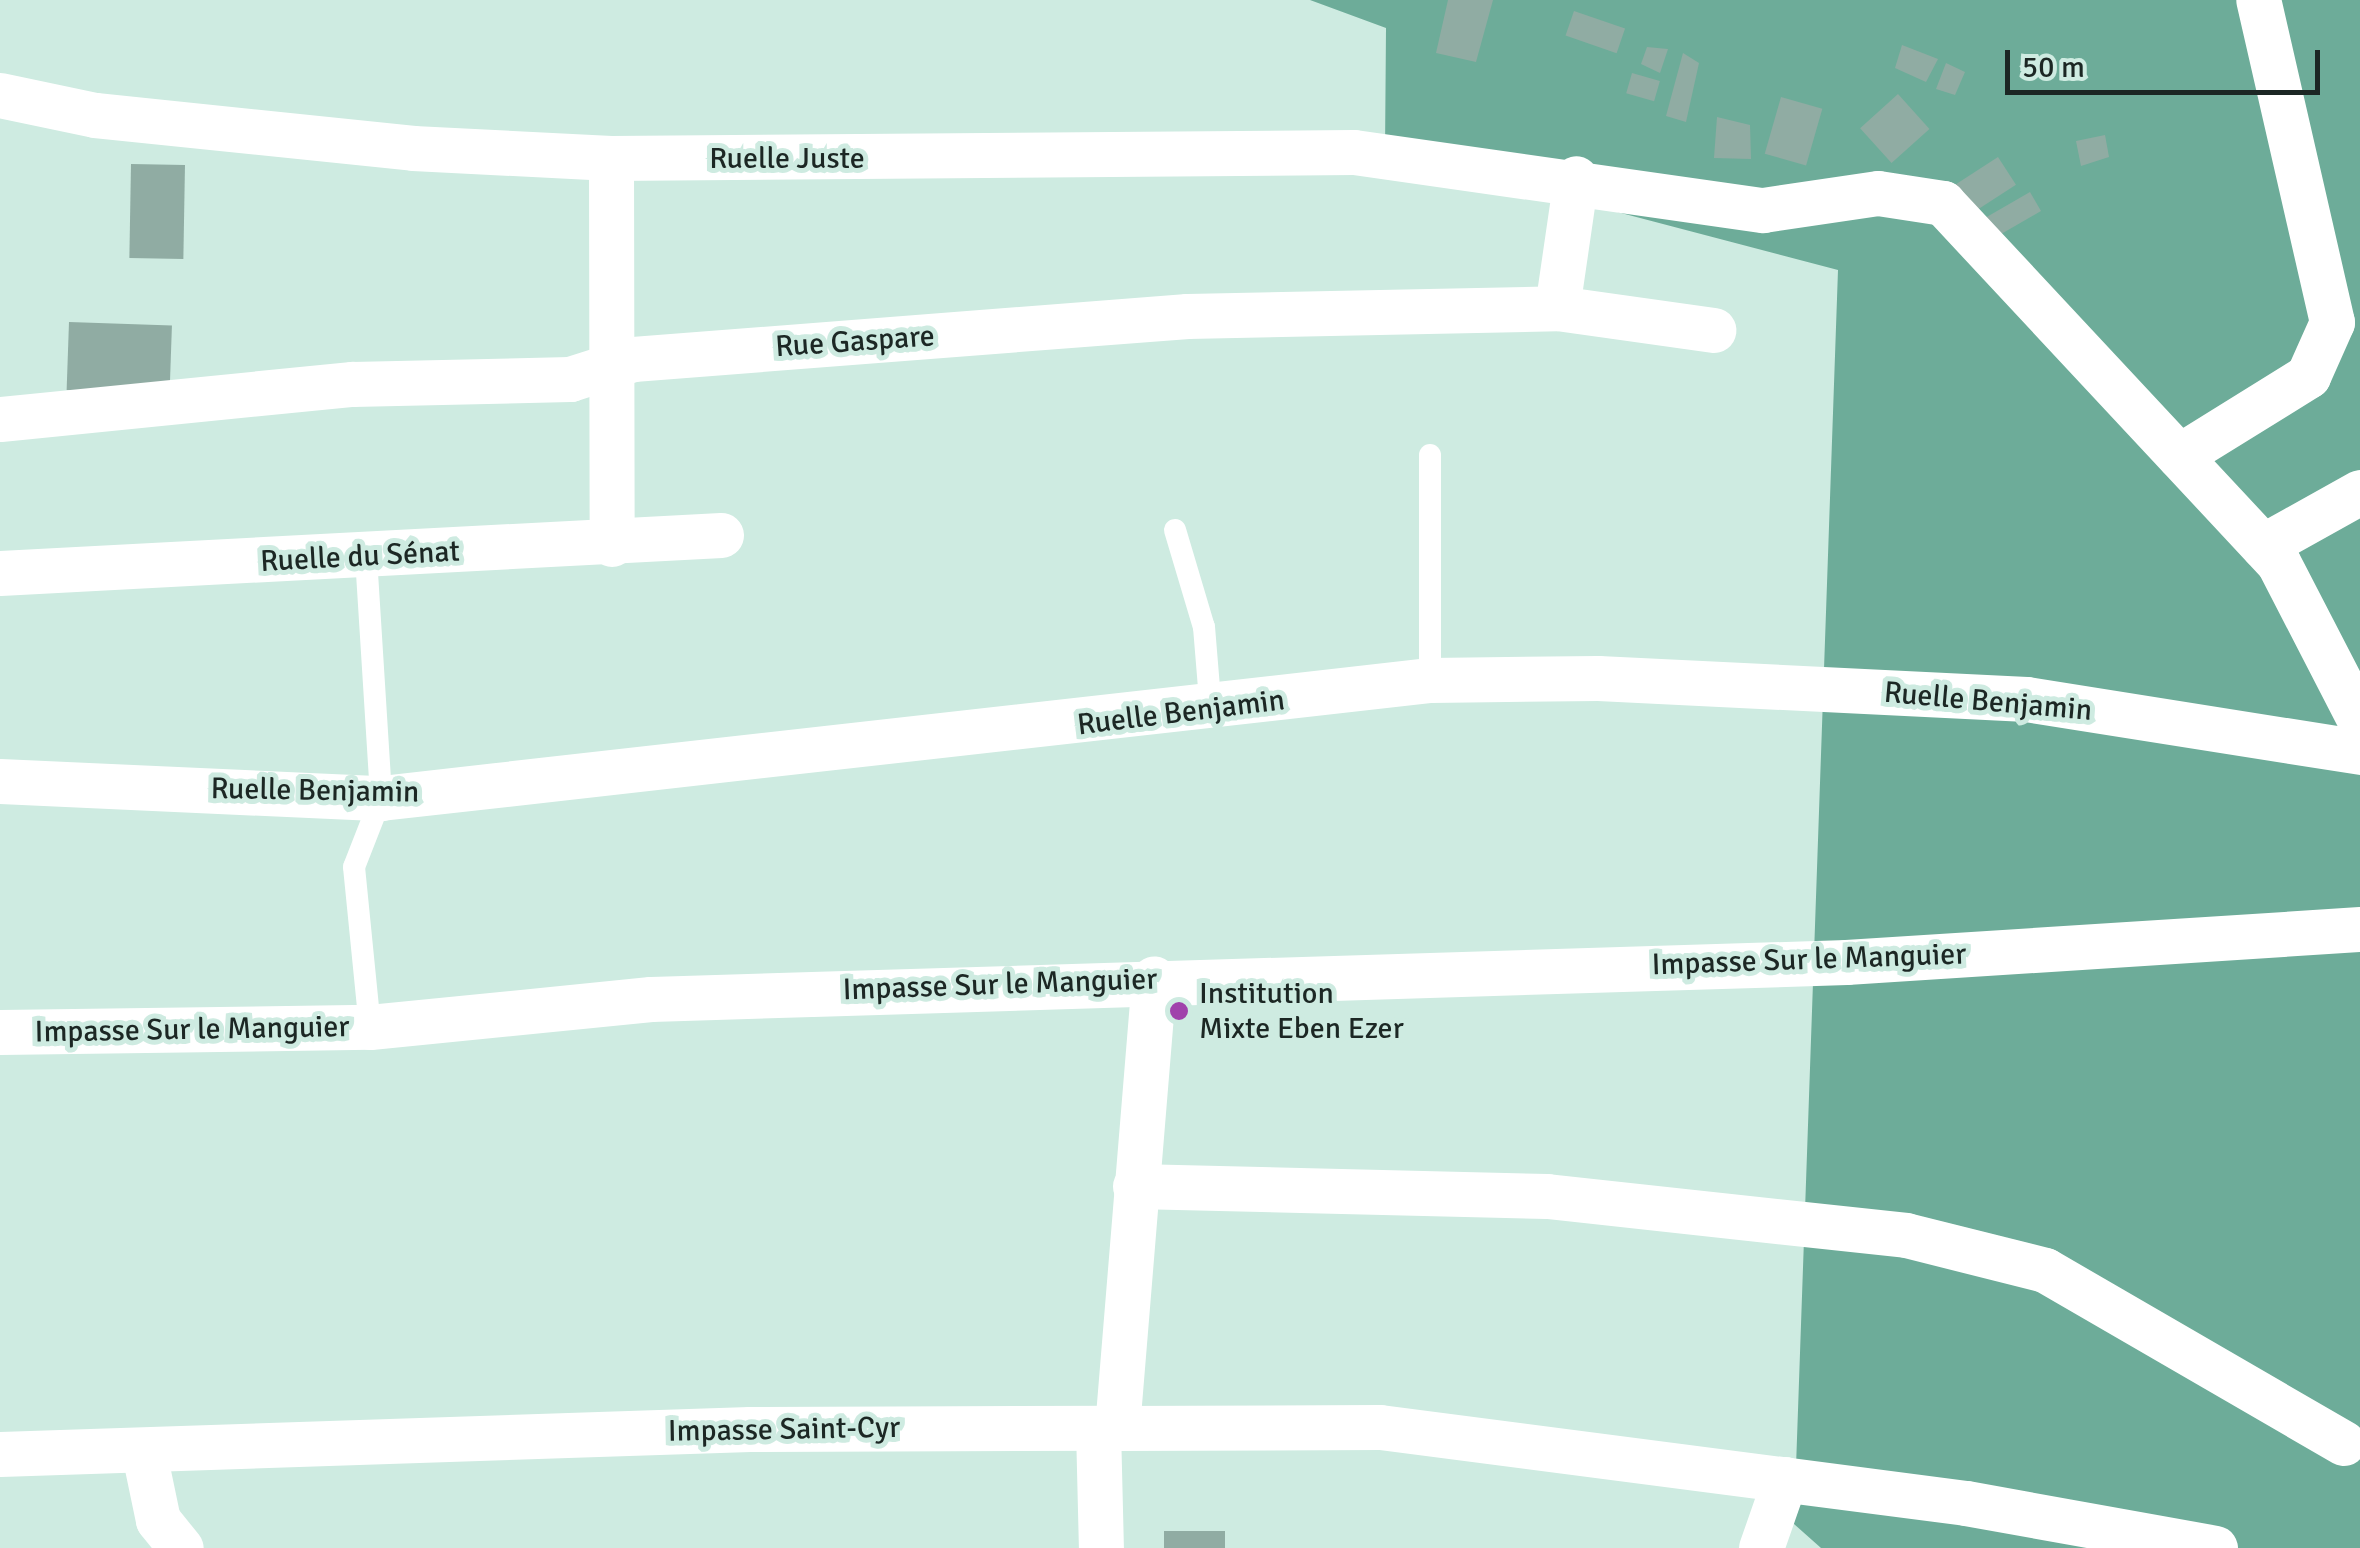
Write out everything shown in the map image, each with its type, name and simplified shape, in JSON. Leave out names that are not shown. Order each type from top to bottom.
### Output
[{"type":"street","points":[[2179,456],[2308,376],[2332,322],[2258,0]]},
{"type":"street","name":"Ruelle Juste","points":[[0,95],[374,144],[611,158],[1354,152],[1576,178],[1763,210],[1878,193],[1944,203],[2296,585],[2360,722]]},
{"type":"street","points":[[611,158],[607,365],[612,544]]},
{"type":"street","points":[[1557,308],[1576,178]]},
{"type":"street","name":"Rue Gaspare","points":[[0,418],[352,384],[570,379],[607,365],[1187,316],[1557,308],[1713,330]]},
{"type":"street","points":[[2262,546],[2360,492]]},
{"type":"street","name":"Ruelle du Sénat","points":[[0,574],[612,544],[720,535]]},
{"type":"street","name":"Ruelle Benjamin","points":[[0,781],[382,798],[1211,712],[1430,680],[1598,678],[2026,699],[2360,752]]},
{"type":"street","name":"Impasse Sur le Manguier","points":[[0,1032],[370,1027],[652,999],[1154,979],[1846,962],[2360,929]]},
{"type":"street","points":[[1101,1548],[1107,1428],[1154,979]]},
{"type":"street","points":[[1135,1186],[1547,1196],[1906,1235],[2045,1270],[2344,1443]]},
{"type":"street","name":"Impasse Saint-Cyr","points":[[0,1454],[144,1453],[750,1429],[1380,1426],[1785,1479],[2215,1548]]},
{"type":"street","points":[[144,1453],[158,1520],[181,1548]]},
{"type":"street","points":[[1761,1548],[1785,1479]]},
{"type":"lane","points":[[1430,454],[1430,680]]},
{"type":"lane","points":[[1175,530],[1204,626],[1211,712]]},
{"type":"lane","points":[[366,557],[382,798],[354,867],[370,1027]]},
{"type":"green space","points":[[1310,0],[2360,0],[2360,1548],[1821,1548],[1794,1524],[1838,270],[1385,151],[1386,28]]},
{"type":"building","points":[[1448,0],[1493,0],[1476,62],[1436,53]]},
{"type":"building","points":[[1574,11],[1625,29],[1617,53],[1566,36]]},
{"type":"building","points":[[1902,45],[1938,59],[1926,82],[1895,68]]},
{"type":"building","points":[[1647,47],[1668,49],[1660,73],[1641,64]]},
{"type":"building","points":[[1683,53],[1699,63],[1686,122],[1666,116]]},
{"type":"building","points":[[1946,63],[1965,72],[1955,95],[1936,89]]},
{"type":"building","points":[[1632,73],[1660,81],[1654,101],[1626,93]]},
{"type":"building","points":[[1898,94],[1929,129],[1892,163],[1860,128]]},
{"type":"building","points":[[1781,97],[1822,109],[1806,166],[1765,154]]},
{"type":"building","points":[[1717,117],[1750,125],[1751,159],[1714,158]]},
{"type":"building","points":[[2105,135],[2109,157],[2081,166],[2076,141]]},
{"type":"building","points":[[1998,157],[2016,185],[1967,216],[1949,189]]},
{"type":"building","points":[[131,164],[185,165],[183,259],[129,258]]},
{"type":"building","points":[[2030,192],[2041,211],[1987,242],[1976,223]]},
{"type":"building","points":[[69,322],[172,326],[170,394],[67,390]]},
{"type":"building","points":[[1164,1531],[1225,1531],[1225,1548],[1164,1548]]},
{"type":"place","name":"Institution Mixte Eben Ezer","points":[[1179,1011]]}]
